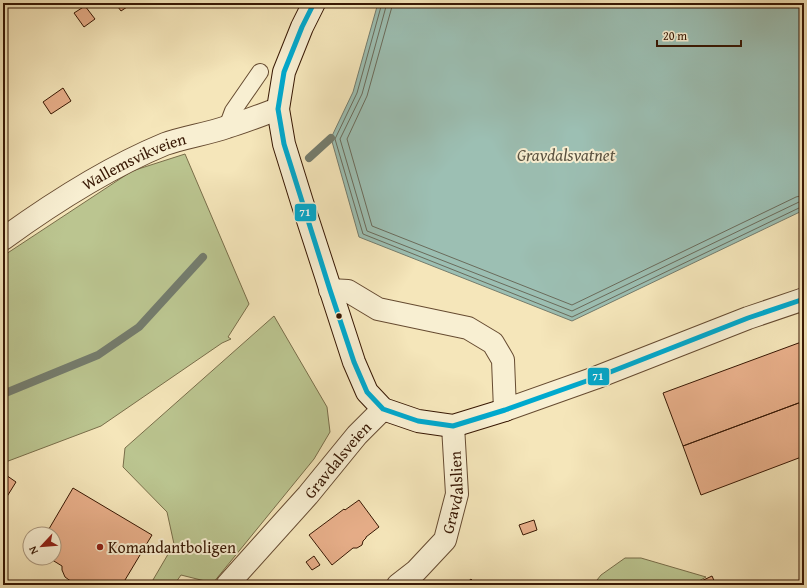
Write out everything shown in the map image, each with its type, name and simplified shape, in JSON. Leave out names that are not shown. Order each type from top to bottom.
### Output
[{"type":"street","name":"Gravdalsveien","points":[[227,585],[308,495],[357,435],[383,409],[367,392],[354,362],[284,144],[278,109],[284,72],[302,27],[314,3]]},
{"type":"street","name":"Wallemsvikveien","points":[[3,239],[86,183],[127,161],[167,144],[227,127],[278,109]]},
{"type":"street","points":[[330,290],[348,291],[378,309],[468,328],[493,343],[503,360],[505,410]]},
{"type":"street","name":"Gravdalslien","points":[[383,409],[418,421],[453,426],[505,410],[595,378],[748,318],[804,299]]},
{"type":"street","name":"Gravdalslien","points":[[398,585],[416,571],[445,540],[457,494],[453,426]]},
{"type":"lane","points":[[227,127],[234,111],[260,72]]},
{"type":"green space","points":[[185,154],[249,304],[228,337],[231,339],[222,343],[101,426],[3,463],[3,256],[132,171]]},
{"type":"green space","points":[[274,316],[327,407],[330,432],[314,459],[213,583],[181,575],[174,585],[150,585],[174,544],[167,512],[123,467],[125,448]]},
{"type":"green space","points":[[625,558],[641,558],[706,577],[692,585],[593,585],[601,575]]},
{"type":"water","name":"Gravdalsvatnet","points":[[378,3],[804,3],[804,210],[572,321],[359,237],[331,138],[353,92]]},
{"type":"building","points":[[115,3],[133,3],[121,11]]},
{"type":"building","points":[[85,6],[95,19],[84,27],[74,13]]},
{"type":"building","points":[[3,7],[7,9],[3,18]]},
{"type":"building","points":[[63,88],[71,101],[51,114],[43,102]]},
{"type":"building","points":[[804,341],[804,401],[683,446],[663,393]]},
{"type":"building","points":[[804,401],[804,456],[701,495],[683,446]]},
{"type":"building","points":[[3,473],[16,482],[3,503]]},
{"type":"building","name":"Komandantboligen","points":[[73,488],[152,535],[122,585],[95,585],[87,581],[80,583],[72,582],[65,577],[62,570],[62,526],[51,526]]},
{"type":"building","points":[[359,500],[379,527],[366,537],[362,545],[357,548],[353,548],[332,565],[309,535],[344,509],[345,510]]},
{"type":"building","points":[[534,520],[537,530],[523,535],[519,525]]},
{"type":"building","points":[[314,556],[320,565],[312,570],[306,562]]},
{"type":"building","points":[[712,576],[716,585],[693,585]]},
{"type":"building","points":[[471,579],[477,585],[464,585]]},
{"type":"waterway","points":[[309,158],[331,138]]},
{"type":"waterway","points":[[3,394],[98,355],[139,327],[203,257]]},
{"type":"transit line","name":"71","points":[[314,3],[302,27],[284,72],[278,109],[284,144],[354,362],[367,392],[383,409],[418,421],[453,426],[505,410],[595,378],[748,318],[804,299]]},
{"type":"place","name":"Komandantboligen","points":[[100,547]]}]
